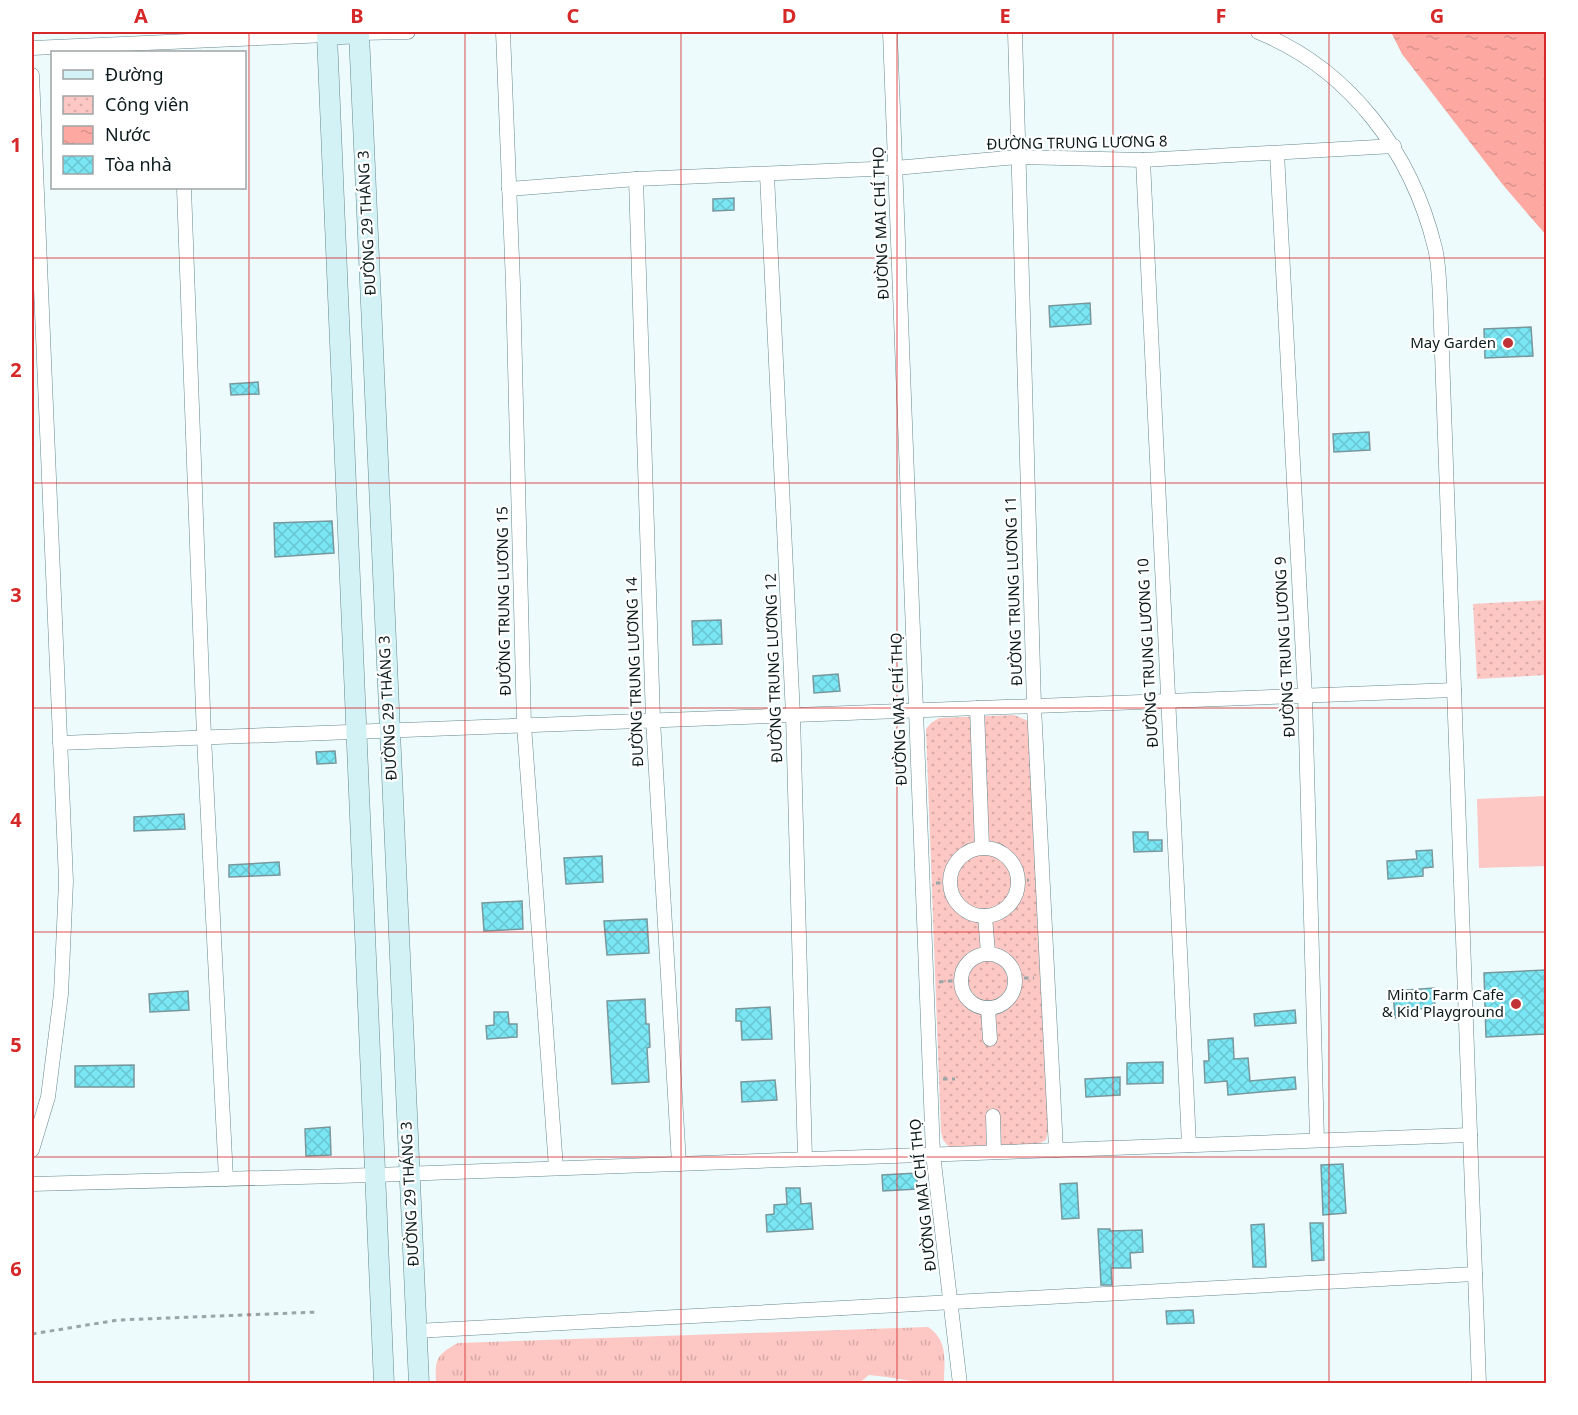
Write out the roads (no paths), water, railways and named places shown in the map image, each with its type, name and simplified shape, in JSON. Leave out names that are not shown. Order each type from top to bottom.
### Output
[{"type":"street","points":[[32,48],[179,47],[327,35],[408,32]]},
{"type":"street","name":"ĐƯỜNG TRUNG LƯƠNG 15","points":[[503,32],[524,725],[556,1168]]},
{"type":"street","name":"ĐƯỜNG MAI CHÍ THỌ","points":[[890,32],[933,1154],[960,1383]]},
{"type":"street","name":"ĐƯỜNG TRUNG LƯƠNG 11","points":[[1015,32],[1034,706],[1056,1150]]},
{"type":"street","points":[[1258,32],[1277,39],[1323,67],[1365,109],[1394,146],[1416,190],[1436,249],[1440,298],[1479,1383]]},
{"type":"street","name":"ĐƯỜNG 29 THÁNG 3","points":[[359,33],[418,1383]]},
{"type":"street","name":"ĐƯỜNG 29 THÁNG 3","points":[[327,35],[384,1383]]},
{"type":"street","points":[[32,75],[66,881],[61,994],[48,1097],[32,1150]]},
{"type":"street","name":"ĐƯỜNG TRUNG LƯƠNG 8","points":[[509,189],[636,179],[895,168],[1018,158],[1143,160],[1394,146]]},
{"type":"street","name":"ĐƯỜNG TRUNG LƯƠNG 9","points":[[1277,153],[1305,695],[1317,1140]]},
{"type":"street","name":"ĐƯỜNG TRUNG LƯƠNG 10","points":[[1143,160],[1189,1145]]},
{"type":"street","name":"ĐƯỜNG TRUNG LƯƠNG 12","points":[[767,175],[793,715],[805,1159]]},
{"type":"street","name":"ĐƯỜNG TRUNG LƯƠNG 14","points":[[636,179],[652,720],[679,1164]]},
{"type":"street","points":[[184,189],[204,737],[226,1179]]},
{"type":"street","points":[[60,743],[1454,690]]},
{"type":"street","points":[[977,708],[982,847]]},
{"type":"street","points":[[982,847],[993,848],[1010,858],[1018,876],[1019,885],[1011,904],[995,915],[985,916],[975,915],[959,905],[950,888],[950,878],[958,860],[965,853],[982,847]]},
{"type":"street","points":[[985,916],[988,953]]},
{"type":"street","points":[[988,953],[1008,962],[1015,978],[1014,989],[1008,999],[999,1006],[988,1008],[968,999],[962,989],[961,980],[962,972],[968,962],[988,953]]},
{"type":"street","points":[[988,1008],[990,1040]]},
{"type":"street","points":[[993,1116],[994,1152]]},
{"type":"street","points":[[32,1184],[375,1175],[1470,1135]]},
{"type":"street","points":[[416,1331],[1475,1275]]},
{"type":"water","points":[[1391,32],[1546,32],[1546,235],[1503,185],[1402,54]]},
{"type":"place","name":"May Garden","points":[[1508,343]]},
{"type":"place","name":"Minto Farm Cafe & Kid Playground","points":[[1516,1004]]}]
